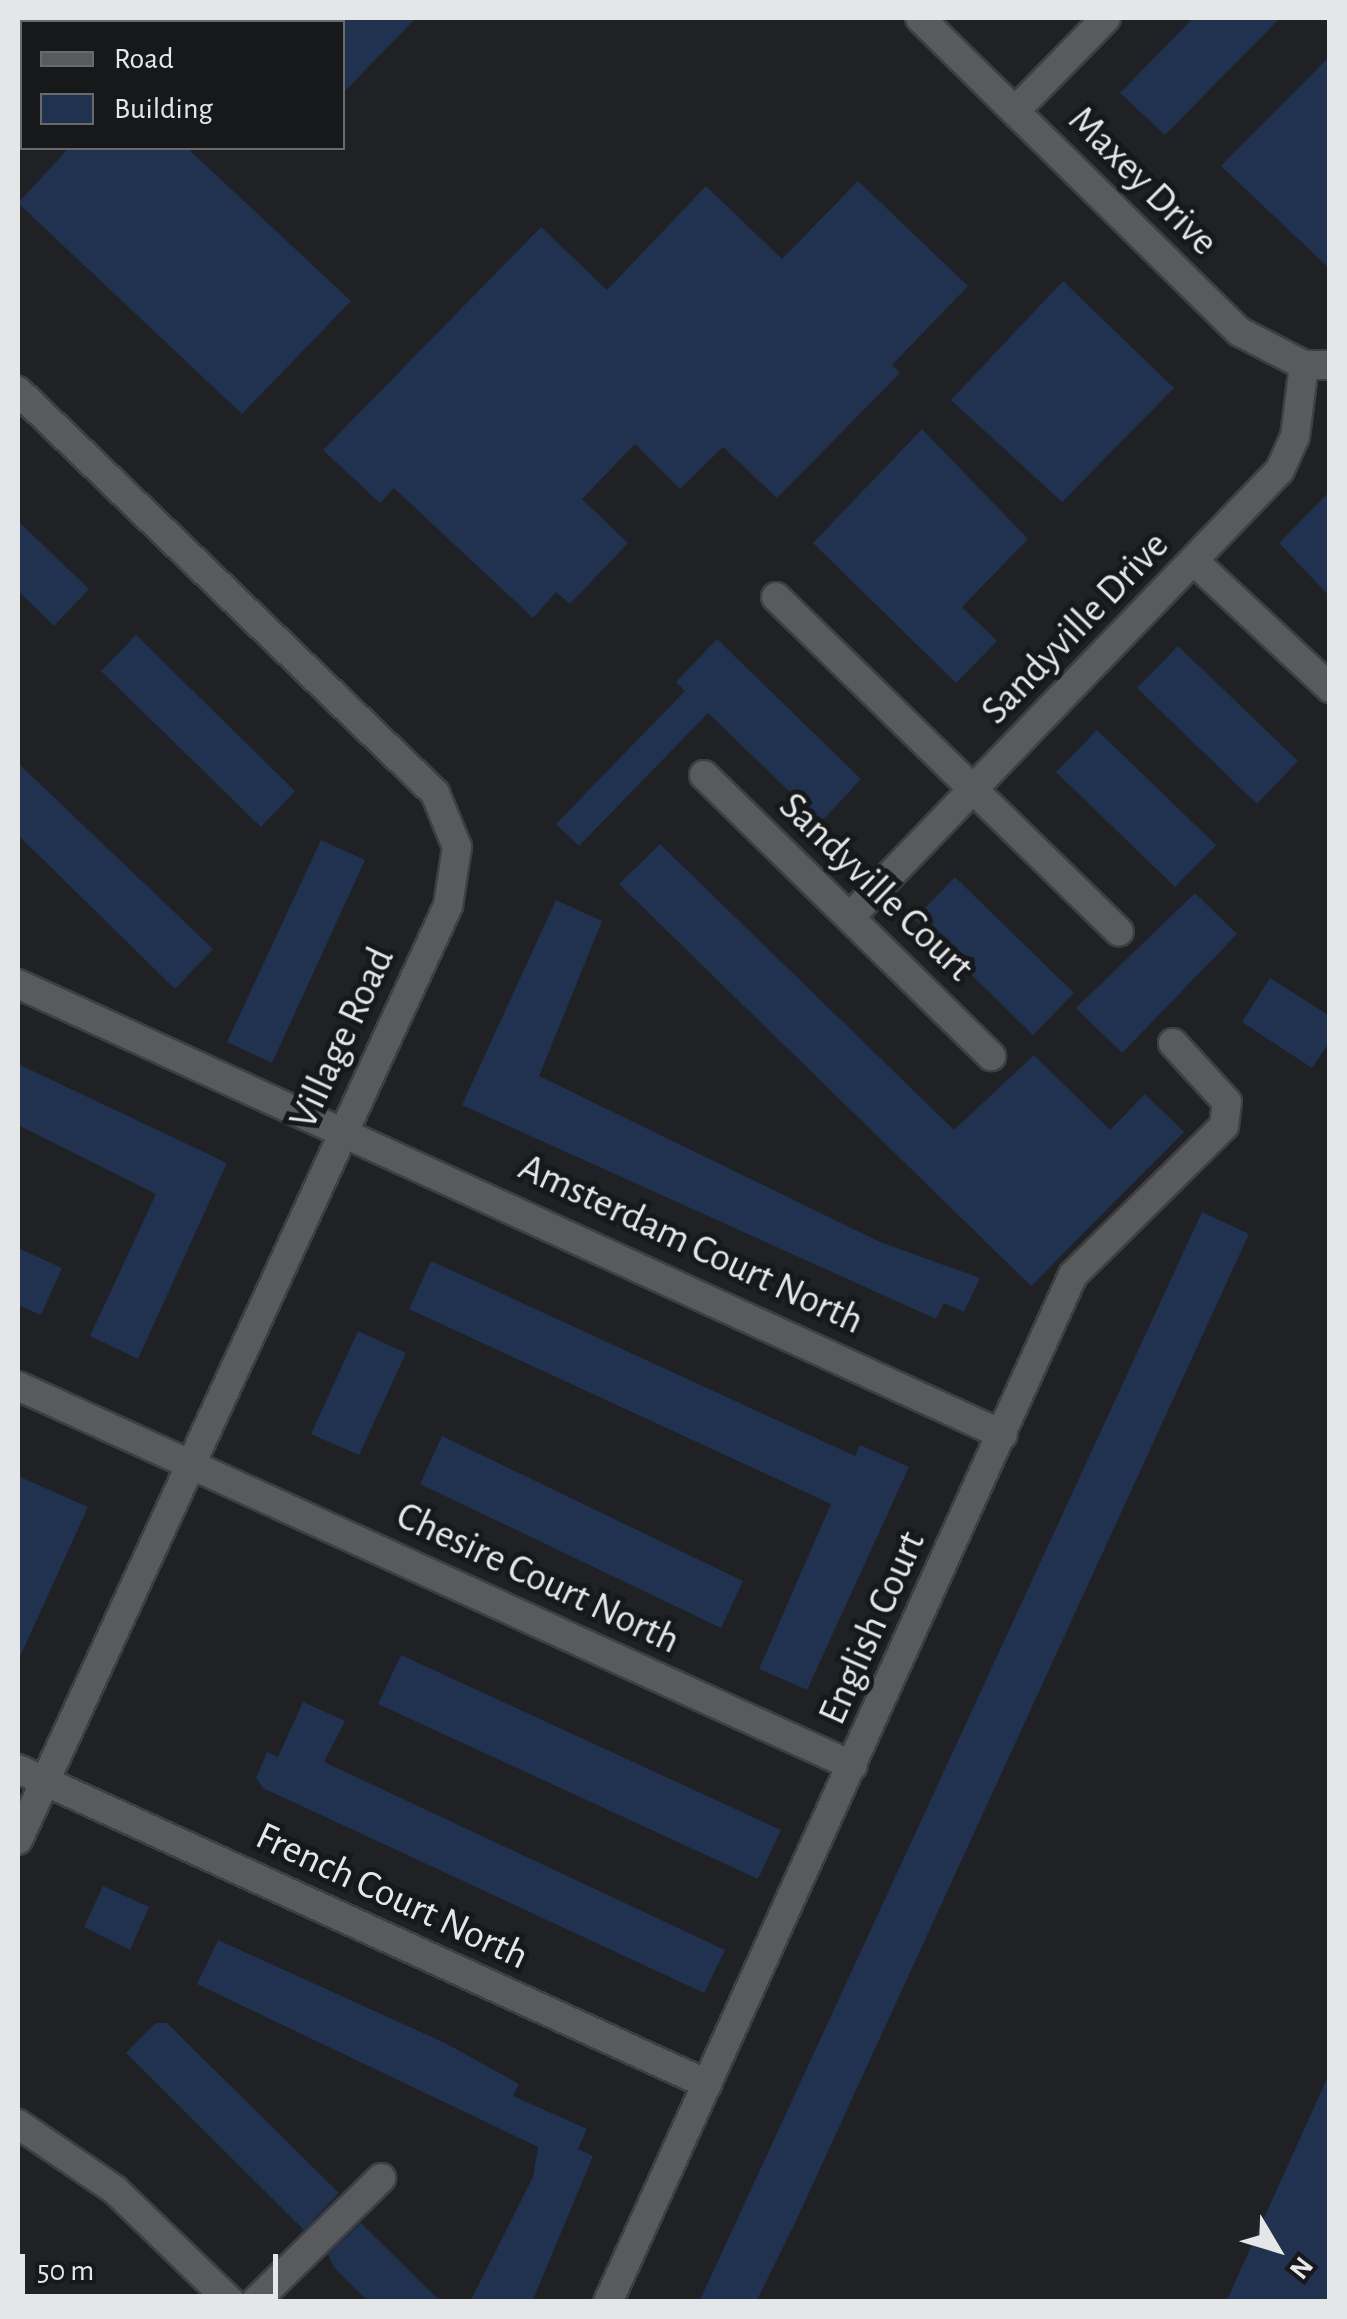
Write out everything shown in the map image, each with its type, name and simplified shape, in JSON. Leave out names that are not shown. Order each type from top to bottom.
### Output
[{"type":"street","name":"Maxey Drive","points":[[920,18],[1240,332],[1317,365]]},
{"type":"street","points":[[1015,111],[1106,18]]},
{"type":"street","name":"Sandyville Drive","points":[[850,918],[1196,562],[1280,470],[1295,437],[1317,365]]},
{"type":"street","name":"Village Road","points":[[18,391],[436,793],[450,819],[457,878],[448,906],[18,1840]]},
{"type":"street","points":[[1196,562],[1330,688]]},
{"type":"street","points":[[776,597],[1119,932]]},
{"type":"street","name":"Sandyville Court","points":[[704,775],[992,1056]]},
{"type":"street","name":"Amsterdam Court North","points":[[18,984],[344,1126],[1004,1435]]},
{"type":"street","name":"English Court","points":[[608,2302],[1004,1435],[1073,1275],[1224,1126],[1227,1102],[1172,1043]]},
{"type":"street","name":"Chesire Court North","points":[[18,1386],[852,1766]]},
{"type":"street","name":"French Court North","points":[[18,1769],[707,2084]]},
{"type":"street","points":[[18,2124],[115,2190],[232,2302]]},
{"type":"street","points":[[255,2302],[380,2178]]},
{"type":"building","points":[[342,18],[416,18],[345,91]]},
{"type":"building","points":[[1193,18],[1280,18],[1165,135],[1120,93]]},
{"type":"building","points":[[1330,56],[1330,269],[1221,166]]},
{"type":"building","points":[[67,150],[189,150],[351,301],[242,414],[18,203]]},
{"type":"building","points":[[858,181],[968,286],[892,365],[900,373],[777,498],[723,447],[680,489],[635,444],[582,499],[628,543],[570,604],[556,592],[533,618],[394,488],[380,503],[323,450],[541,227],[607,290],[706,186],[782,259]]},
{"type":"building","points":[[1063,281],[1174,388],[1062,502],[951,400]]},
{"type":"building","points":[[922,429],[1028,539],[962,607],[997,641],[956,683],[813,543]]},
{"type":"building","points":[[1330,491],[1330,597],[1279,543]]},
{"type":"building","points":[[18,521],[89,589],[54,626],[18,591]]},
{"type":"building","points":[[136,635],[295,791],[261,827],[101,671]]},
{"type":"building","points":[[717,639],[861,779],[821,822],[708,713],[579,846],[556,824],[685,691],[676,682]]},
{"type":"building","points":[[1178,646],[1298,761],[1257,804],[1137,688]]},
{"type":"building","points":[[1097,730],[1216,845],[1175,887],[1056,772]]},
{"type":"building","points":[[18,763],[213,949],[175,989],[18,835]]},
{"type":"building","points":[[321,840],[365,860],[272,1063],[227,1042]]},
{"type":"building","points":[[660,844],[954,1130],[1034,1055],[1110,1130],[1145,1094],[1184,1132],[1031,1286],[619,884]]},
{"type":"building","points":[[955,877],[1074,993],[1033,1035],[914,919]]},
{"type":"building","points":[[1195,893],[1237,934],[1122,1053],[1076,1008]]},
{"type":"building","points":[[556,900],[602,921],[539,1076],[880,1242],[980,1278],[964,1312],[944,1303],[936,1319],[462,1105]]},
{"type":"building","points":[[1270,978],[1330,1016],[1330,1041],[1312,1068],[1242,1022]]},
{"type":"building","points":[[18,1064],[227,1163],[138,1359],[90,1336],[156,1194],[18,1125]]},
{"type":"building","points":[[1202,1212],[1249,1234],[795,2223],[756,2302],[699,2302]]},
{"type":"building","points":[[18,1248],[62,1268],[41,1315],[18,1305]]},
{"type":"building","points":[[431,1261],[855,1456],[860,1445],[909,1467],[807,1690],[759,1669],[831,1504],[409,1309]]},
{"type":"building","points":[[358,1331],[406,1353],[359,1455],[311,1434]]},
{"type":"building","points":[[442,1436],[743,1581],[721,1628],[420,1484]]},
{"type":"building","points":[[18,1476],[88,1507],[18,1661]]},
{"type":"building","points":[[401,1655],[781,1830],[758,1879],[378,1704]]},
{"type":"building","points":[[303,1702],[345,1721],[324,1762],[725,1950],[704,1993],[263,1788],[256,1778],[267,1752],[278,1757]]},
{"type":"building","points":[[103,1886],[149,1907],[130,1950],[84,1927]]},
{"type":"building","points":[[218,1940],[445,2043],[519,2084],[513,2096],[587,2129],[578,2149],[593,2156],[532,2302],[470,2302],[533,2177],[538,2147],[197,1984]]},
{"type":"building","points":[[156,2023],[167,2023],[339,2193],[304,2230],[126,2053]]},
{"type":"building","points":[[1330,2072],[1330,2302],[1226,2302]]},
{"type":"building","points":[[361,2223],[441,2302],[369,2302],[333,2266],[328,2254]]}]
